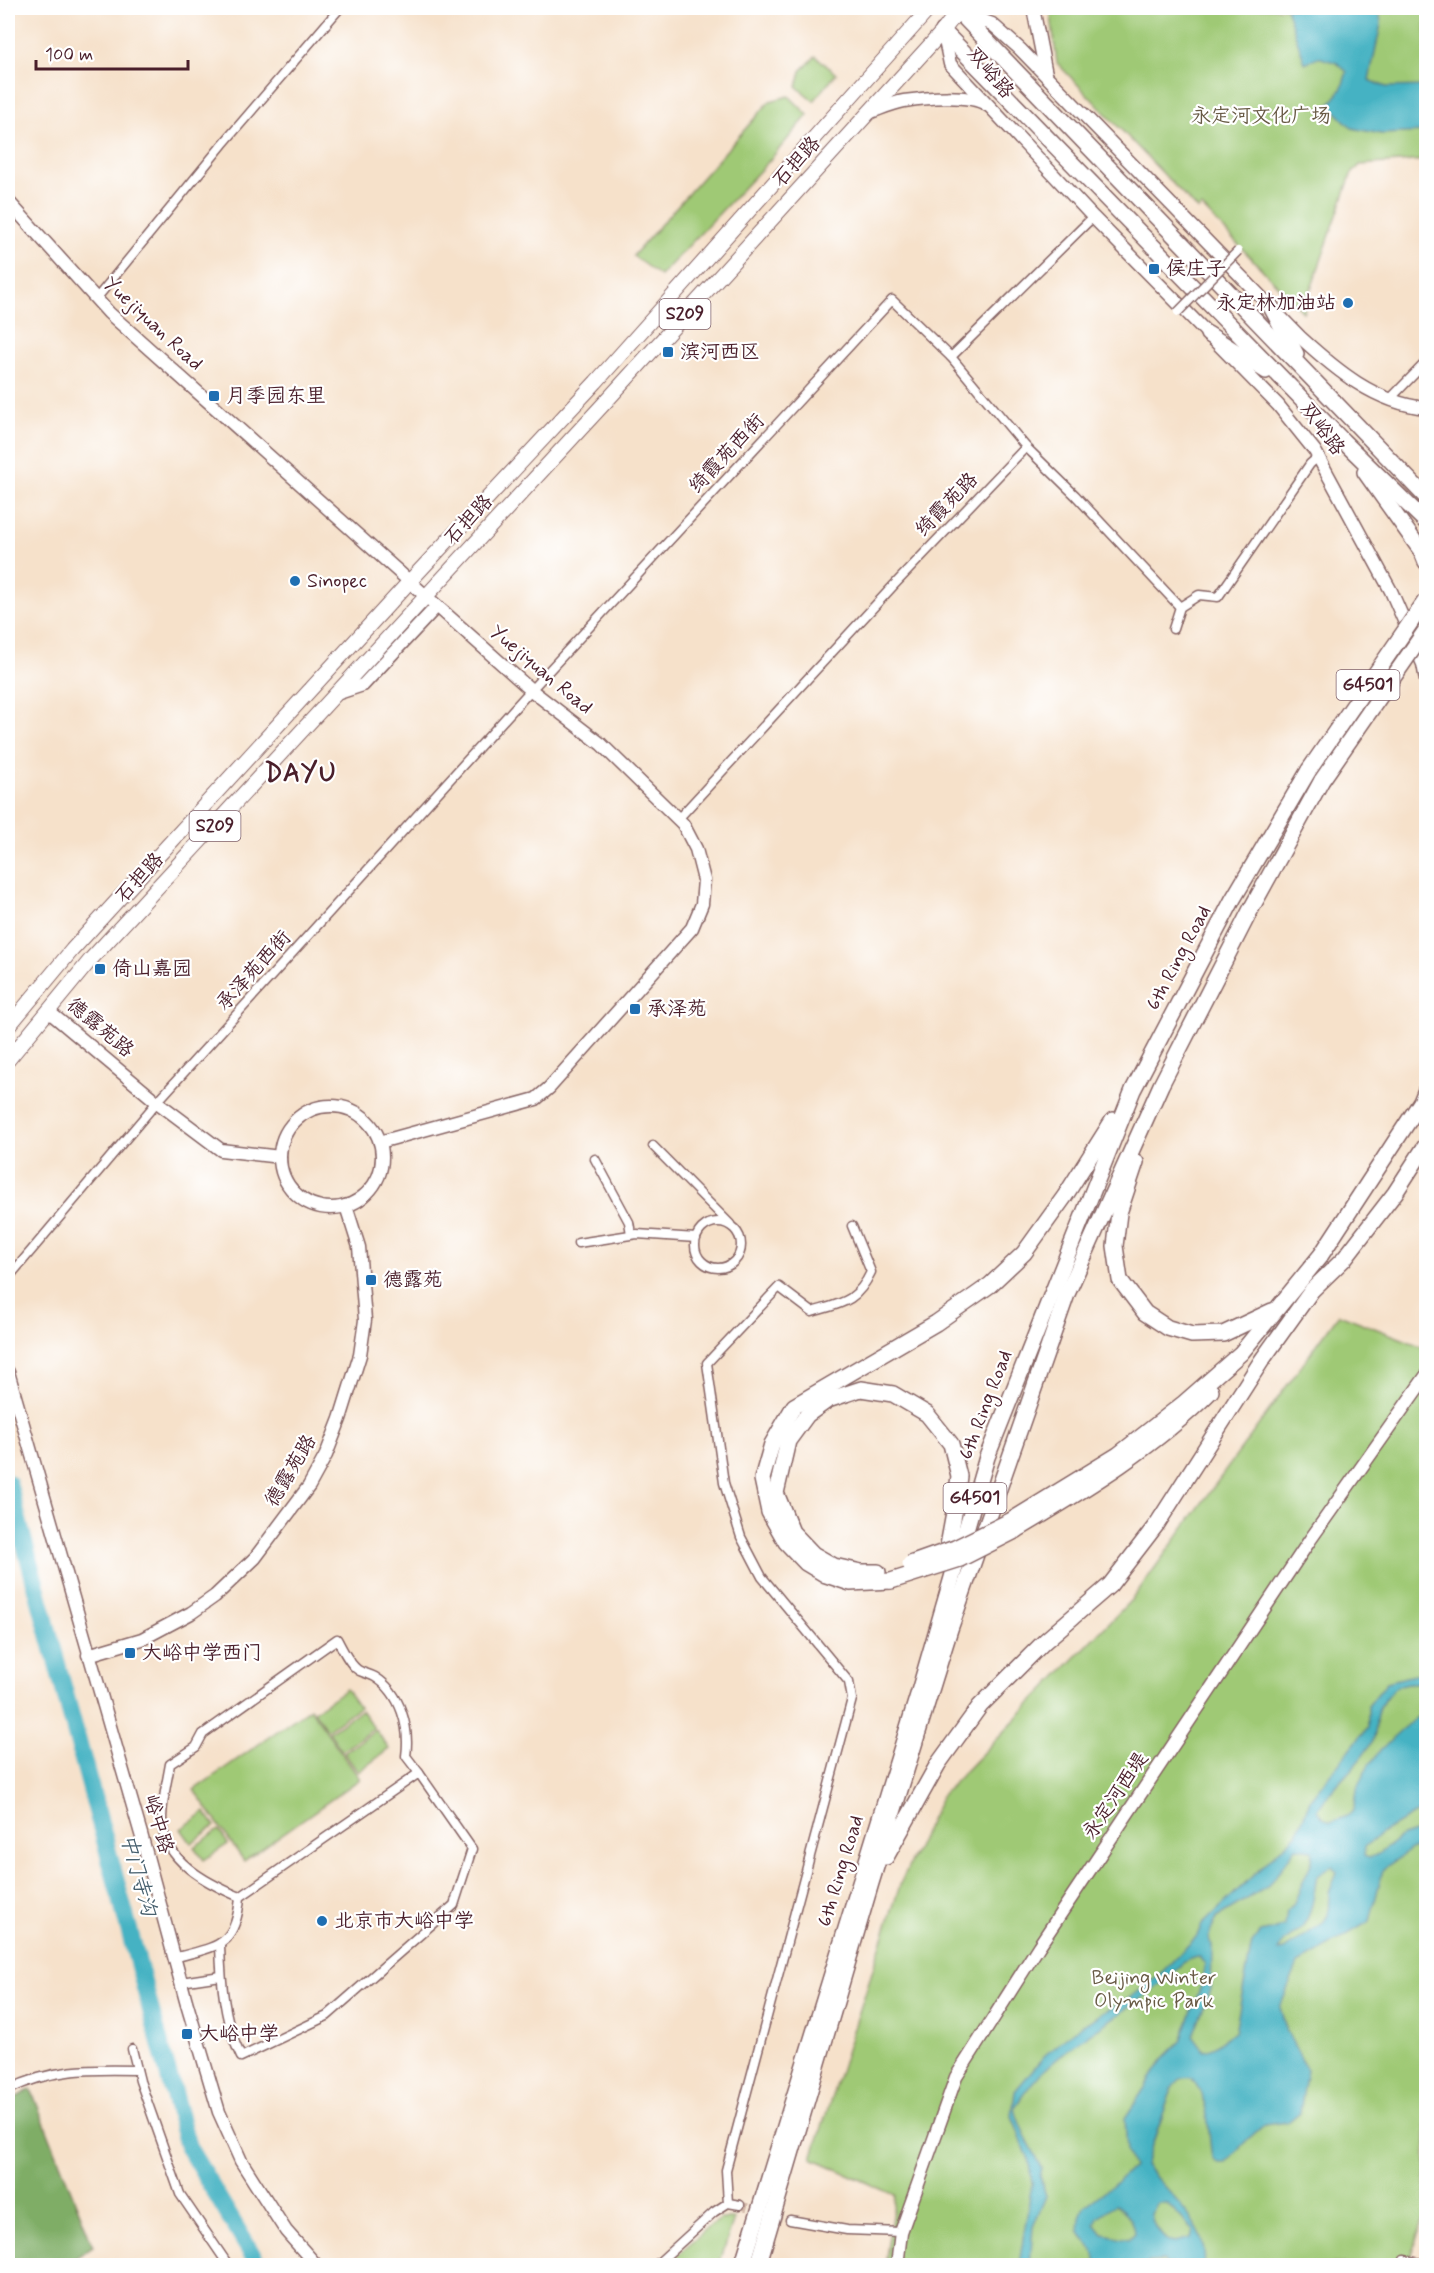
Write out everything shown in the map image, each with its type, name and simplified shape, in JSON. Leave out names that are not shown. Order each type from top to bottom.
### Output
[{"type":"highway","name":"双峪路","points":[[957,9],[1426,497]]},
{"type":"highway","name":"双峪路","points":[[943,31],[1342,441],[1426,522]]},
{"type":"highway","points":[[1269,303],[1304,370]]},
{"type":"highway","points":[[1208,334],[1289,386]]},
{"type":"highway","points":[[1342,441],[1422,552],[1426,562]]},
{"type":"highway","name":"6th Ring Road","points":[[742,2265],[918,1695],[987,1456],[1133,1090],[1233,900],[1309,770],[1426,600]]},
{"type":"highway","name":"6th Ring Road","points":[[758,2265],[871,1884],[950,1629],[1068,1294],[1161,1085],[1251,909],[1322,780],[1426,630]]},
{"type":"highway","points":[[1161,1085],[1119,1214],[1115,1246],[1120,1280],[1145,1313],[1168,1328],[1192,1335],[1223,1334],[1277,1308]]},
{"type":"highway","points":[[1133,1090],[1065,1196],[1024,1253],[990,1285],[936,1323],[794,1406],[772,1444],[762,1479],[769,1512],[786,1542],[806,1563],[826,1575],[850,1582],[891,1576],[1014,1525],[1125,1463],[1191,1411],[1344,1259],[1395,1192],[1426,1145]]},
{"type":"highway","points":[[1014,1525],[1118,1455],[1184,1403],[1240,1353],[1321,1255],[1421,1102],[1426,1090]]},
{"type":"highway","points":[[871,1884],[938,1764],[980,1706],[1045,1641],[1110,1585],[1157,1524],[1262,1360],[1312,1290]]},
{"type":"highway","points":[[891,1576],[834,1566],[813,1554],[792,1532],[776,1492],[788,1441],[807,1415],[828,1400],[861,1389],[893,1394],[927,1414],[951,1444],[959,1476],[955,1508],[918,1695]]},
{"type":"main road","name":"石担路","points":[[8,1060],[92,958],[611,396],[943,31],[957,9]]},
{"type":"main road","name":"石担路","points":[[8,1027],[72,950],[596,382],[926,10]]},
{"type":"main road","points":[[926,10],[943,31]]},
{"type":"street","points":[[96,299],[223,144],[340,8]]},
{"type":"street","points":[[1033,8],[1046,74]]},
{"type":"street","name":"双峪路","points":[[957,9],[992,24],[1046,74],[1300,337],[1330,365],[1361,387],[1409,406],[1426,408]]},
{"type":"street","name":"双峪路","points":[[943,31],[950,64],[1093,217],[1278,405],[1318,457],[1391,591],[1423,664],[1426,680]]},
{"type":"street","points":[[868,113],[902,102],[939,98],[981,100],[991,108]]},
{"type":"street","name":"Yuejiyuan Road","points":[[8,201],[96,299],[201,396],[531,690],[601,744],[683,824],[696,849],[704,880],[702,904],[692,928],[549,1088],[536,1099],[380,1142]]},
{"type":"street","points":[[1093,217],[951,357],[1026,447],[1075,495],[1180,607]]},
{"type":"street","points":[[1178,312],[1239,251]]},
{"type":"street","name":"绮霞苑西街","points":[[531,690],[892,300],[951,357]]},
{"type":"street","points":[[1390,399],[1426,362]]},
{"type":"street","name":"绮霞苑路","points":[[678,819],[894,585],[1026,447]]},
{"type":"street","points":[[1173,629],[1180,607],[1199,595],[1218,597],[1310,464],[1318,457]]},
{"type":"street","points":[[335,695],[363,685],[437,606]]},
{"type":"street","name":"承泽苑西街","points":[[8,1278],[158,1102],[531,690]]},
{"type":"street","name":"德露苑路","points":[[48,1011],[158,1102],[221,1150],[280,1157]]},
{"type":"street","points":[[325,1106],[343,1107],[359,1114],[372,1126],[380,1142],[382,1158],[376,1181],[360,1199],[346,1206],[329,1208],[313,1205],[299,1197],[288,1184],[282,1169],[280,1157],[285,1136],[294,1121],[308,1111],[325,1106]]},
{"type":"street","points":[[653,1146],[732,1227],[740,1240],[739,1254],[729,1265],[713,1268],[700,1260],[696,1253],[696,1238],[699,1231],[711,1223],[726,1223],[732,1227]]},
{"type":"street","points":[[595,1159],[629,1222],[631,1234]]},
{"type":"street","name":"德露苑路","points":[[88,1655],[142,1639],[191,1613],[215,1596],[255,1558],[309,1486],[326,1455],[360,1355],[365,1312],[359,1247],[346,1206]]},
{"type":"street","points":[[728,2203],[726,2170],[852,1700],[849,1682],[762,1577],[741,1537],[724,1483],[707,1362],[779,1287],[812,1312],[845,1302],[863,1289],[871,1272],[852,1226]]},
{"type":"street","points":[[578,1242],[631,1234],[696,1238]]},
{"type":"street","name":"峪中路","points":[[8,1372],[141,1834],[210,2084],[234,2146],[286,2231],[317,2265]]},
{"type":"street","name":"永定河西堤","points":[[897,2265],[901,2232],[956,2077],[1039,1946],[1297,1560],[1426,1376]]},
{"type":"street","points":[[220,1945],[221,1976],[226,2011],[241,2057],[327,2016],[454,1905],[472,1849],[406,1756],[408,1732],[401,1710],[389,1690],[376,1677],[356,1669],[337,1639],[203,1734],[196,1747],[170,1764],[162,1821],[165,1837],[181,1861],[197,1876],[240,1897]]},
{"type":"street","points":[[174,1958],[220,1945],[235,1926],[240,1897],[419,1773]]},
{"type":"street","points":[[181,1982],[221,1976]]},
{"type":"street","points":[[132,2049],[166,2160],[180,2194],[230,2265]]},
{"type":"street","points":[[8,2090],[29,2079],[83,2069],[137,2070]]},
{"type":"street","points":[[655,2265],[714,2212],[728,2203],[740,2205]]},
{"type":"street","points":[[790,2220],[847,2230],[901,2232]]},
{"type":"street","points":[[1404,2260],[1426,2264]]},
{"type":"green space","name":"永定河文化广场","points":[[1050,8],[1426,8],[1426,160],[1360,165],[1351,175],[1303,312],[1202,207],[1198,210],[1057,63]]},
{"type":"green space","points":[[816,56],[836,74],[814,101],[797,87],[801,71]]},
{"type":"green space","points":[[789,96],[808,115],[768,162],[660,276],[633,256],[770,101]]},
{"type":"green space","name":"Beijing Winter Olympic Park","points":[[1339,1314],[1423,1347],[1426,1344],[1426,2213],[1407,2265],[885,2265],[895,2195],[812,2158],[901,1882],[942,1795],[1133,1598]]},
{"type":"green space","points":[[346,1689],[359,1707],[327,1730],[314,1711]]},
{"type":"green space","points":[[310,1708],[360,1779],[244,1861],[194,1790]]},
{"type":"green space","points":[[361,1710],[374,1728],[342,1751],[329,1732]]},
{"type":"green space","points":[[376,1730],[389,1749],[358,1772],[344,1753]]},
{"type":"green space","points":[[205,1812],[215,1826],[191,1843],[181,1829]]},
{"type":"green space","points":[[219,1830],[228,1844],[204,1860],[194,1847]]},
{"type":"green space","points":[[31,2089],[93,2246],[65,2265],[8,2265],[8,2102]]},
{"type":"green space","points":[[721,2219],[734,2219],[719,2265],[666,2265],[706,2229]]},
{"type":"water","points":[[1286,8],[1379,8],[1381,24],[1369,80],[1386,87],[1426,86],[1426,132],[1381,134],[1352,128],[1329,105],[1341,90],[1347,72],[1337,63],[1318,57],[1305,63]]},
{"type":"water","points":[[1414,1675],[1426,1675],[1426,1683],[1403,1684],[1387,1696],[1377,1714],[1375,1734],[1369,1747],[1331,1791],[1318,1810],[1323,1818],[1330,1822],[1344,1818],[1351,1813],[1358,1786],[1378,1753],[1396,1734],[1426,1711],[1426,1810],[1379,1835],[1365,1847],[1364,1856],[1369,1858],[1378,1854],[1402,1836],[1426,1828],[1426,1842],[1383,1869],[1370,1921],[1298,1964],[1280,2007],[1287,2032],[1307,2070],[1300,2112],[1288,2122],[1264,2125],[1225,2163],[1217,2163],[1212,2158],[1205,2107],[1198,2088],[1192,2078],[1182,2078],[1172,2089],[1145,2165],[1194,2223],[1201,2237],[1204,2265],[1165,2265],[1163,2261],[1149,2262],[1146,2265],[1098,2265],[1093,2252],[1079,2231],[1080,2217],[1084,2207],[1133,2167],[1127,2152],[1125,2118],[1165,2057],[1181,2041],[1203,1980],[1205,1964],[1200,1957],[1184,1962],[1149,1993],[1063,2053],[1035,2079],[1015,2107],[1022,2129],[1042,2168],[1040,2176],[1046,2196],[1033,2227],[1030,2265],[1019,2265],[1032,2183],[1028,2158],[1012,2116],[1015,2091],[1044,2056],[1073,2031],[1138,1992],[1164,1970],[1197,1936],[1201,1926],[1297,1833],[1311,1798],[1368,1727],[1368,1706],[1387,1682]],"holes":[[[1296,1848],[1313,1850],[1312,1861],[1293,1905],[1287,1910],[1285,1926],[1261,1932],[1252,1943],[1235,2032],[1213,2047],[1204,2050],[1193,2035],[1211,1989],[1212,1945],[1208,1938],[1217,1917],[1267,1887]],[[1332,1866],[1337,1872],[1329,1893],[1328,1915],[1323,1923],[1284,1950],[1278,1951],[1306,1921],[1317,1876]],[[1158,2203],[1167,2203],[1193,2230],[1191,2238],[1175,2242],[1165,2240],[1153,2223],[1151,2214]],[[1115,2205],[1129,2216],[1135,2233],[1129,2239],[1103,2234],[1095,2224],[1098,2217]]]},
{"type":"waterway","name":"中门寺沟","points":[[8,1483],[188,2147],[259,2266]]},
{"type":"tunnel","points":[[740,2205],[790,2220]]},
{"type":"place","name":"侯庄子","points":[[1154,269]]},
{"type":"place","name":"永定林加油站","points":[[1348,303]]},
{"type":"place","name":"滨河西区","points":[[668,352]]},
{"type":"place","name":"月季园东里","points":[[214,396]]},
{"type":"place","name":"Sinopec","points":[[295,581]]},
{"type":"place","name":"倚山嘉园","points":[[100,969]]},
{"type":"place","name":"承泽苑","points":[[635,1009]]},
{"type":"place","name":"德露苑","points":[[371,1280]]},
{"type":"place","name":"大峪中学西门","points":[[130,1653]]},
{"type":"place","name":"北京市大峪中学","points":[[322,1921]]},
{"type":"place","name":"大峪中学","points":[[187,2034]]},
{"type":"district","name":"DAYU","points":[[301,774]]}]
